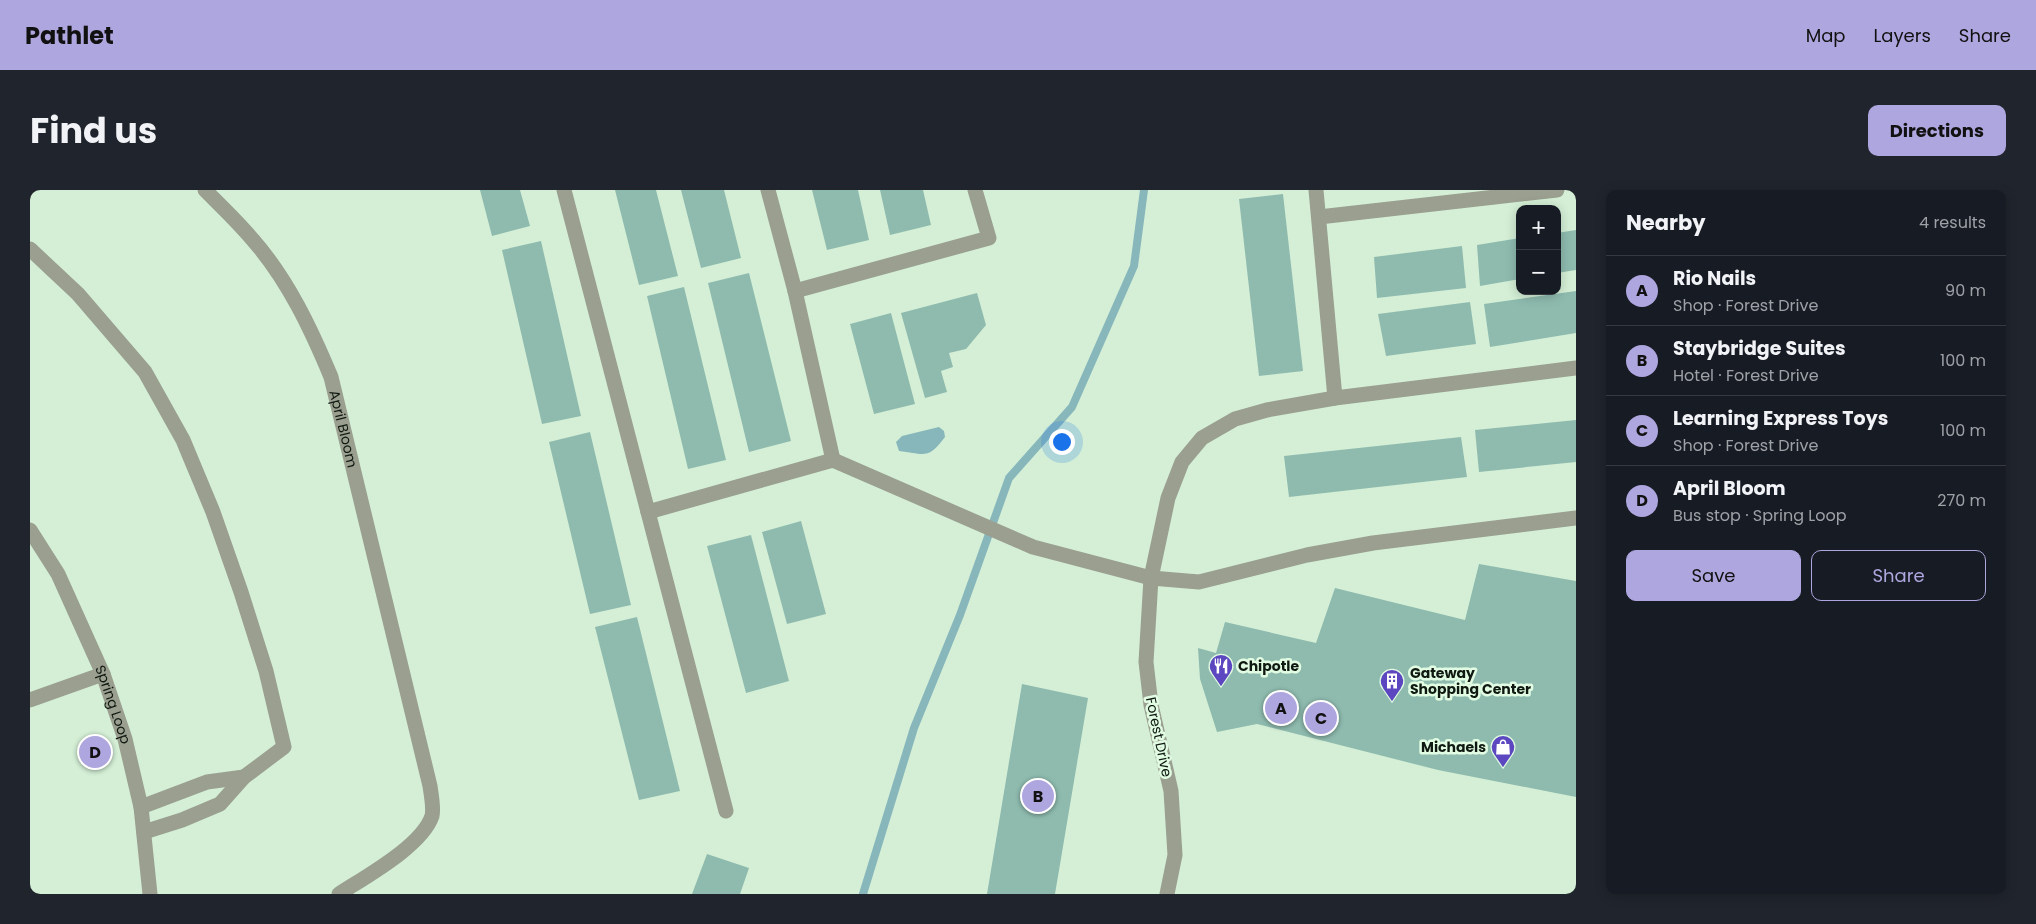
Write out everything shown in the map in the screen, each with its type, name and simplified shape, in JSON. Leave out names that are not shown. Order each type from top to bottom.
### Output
[{"type":"street","name":"April Bloom","points":[[205,190],[254,240],[284,281],[312,333],[331,377],[430,786],[432,815],[421,835],[391,860],[339,894]]},
{"type":"street","points":[[564,190],[726,810]]},
{"type":"street","points":[[768,190],[795,291],[833,460]]},
{"type":"street","points":[[795,291],[989,238],[975,190]]},
{"type":"street","points":[[1316,190],[1335,398]]},
{"type":"street","points":[[1319,217],[1557,190]]},
{"type":"street","points":[[30,249],[78,294],[145,372],[182,440],[213,512],[266,671],[284,747],[244,777],[220,804],[182,820],[144,832]]},
{"type":"street","name":"Forest Drive","points":[[1168,894],[1175,856],[1171,791],[1151,706],[1146,662],[1151,578],[1168,498],[1182,462],[1202,438],[1235,419],[1267,410],[1335,398],[1576,368]]},
{"type":"street","points":[[648,512],[833,460],[1034,547],[1151,578],[1199,582],[1307,555],[1373,543],[1576,518]]},
{"type":"street","name":"Spring Loop","points":[[30,530],[58,574],[103,674],[125,739],[141,807],[150,894]]},
{"type":"street","points":[[30,700],[103,674]]},
{"type":"street","points":[[141,807],[207,782],[244,777]]},
{"type":"water","points":[[939,427],[944,431],[945,437],[930,452],[920,454],[899,451],[896,442],[902,436]]},
{"type":"building","points":[[480,190],[520,190],[530,226],[492,236]]},
{"type":"building","points":[[615,190],[656,190],[678,276],[639,285]]},
{"type":"building","points":[[681,190],[724,190],[741,258],[701,268]]},
{"type":"building","points":[[812,190],[858,190],[869,240],[827,250]]},
{"type":"building","points":[[880,190],[923,190],[931,225],[890,235]]},
{"type":"building","points":[[1283,194],[1303,371],[1259,376],[1239,199]]},
{"type":"building","points":[[1576,230],[1576,270],[1561,272],[1561,232]]},
{"type":"building","points":[[1516,239],[1516,280],[1480,286],[1477,245]]},
{"type":"building","points":[[541,241],[581,416],[542,424],[502,250]]},
{"type":"building","points":[[1462,246],[1466,288],[1377,298],[1374,257]]},
{"type":"building","points":[[749,273],[791,441],[749,452],[708,283]]},
{"type":"building","points":[[684,287],[726,460],[688,469],[647,296]]},
{"type":"building","points":[[1576,291],[1576,333],[1490,347],[1484,304],[1548,295],[1561,295],[1561,293]]},
{"type":"building","points":[[977,293],[986,325],[966,349],[949,353],[953,367],[941,371],[947,392],[925,398],[901,313]]},
{"type":"building","points":[[1470,302],[1476,344],[1386,356],[1378,314]]},
{"type":"building","points":[[891,313],[915,404],[874,414],[850,324]]},
{"type":"building","points":[[1576,420],[1576,462],[1479,472],[1475,430]]},
{"type":"building","points":[[590,432],[631,605],[590,614],[549,442]]},
{"type":"building","points":[[1461,437],[1467,477],[1289,497],[1284,456]]},
{"type":"building","points":[[801,521],[826,614],[787,624],[762,532]]},
{"type":"building","points":[[751,535],[789,681],[746,693],[707,546]]},
{"type":"building","name":"Gateway Shopping Center","points":[[1479,564],[1576,581],[1576,797],[1438,770],[1257,724],[1217,732],[1200,679],[1198,648],[1216,653],[1225,622],[1316,643],[1335,588],[1465,620]]},
{"type":"building","points":[[637,617],[680,791],[639,800],[595,627]]},
{"type":"building","points":[[1022,684],[1088,698],[1055,894],[987,894]]},
{"type":"building","points":[[707,854],[749,868],[740,894],[692,894]]},
{"type":"waterway","points":[[863,894],[914,728],[960,615],[1009,478],[1072,407],[1134,266],[1144,190]]},
{"type":"place","name":"Chipotle","points":[[1221,687]]},
{"type":"place","name":"Gateway Shopping Center","points":[[1392,702]]},
{"type":"place","name":"Rio Nails","points":[[1281,708]]},
{"type":"place","name":"Learning Express Toys","points":[[1321,718]]},
{"type":"place","name":"April Bloom","points":[[95,752]]},
{"type":"place","name":"Michaels","points":[[1503,768]]},
{"type":"place","name":"Staybridge Suites","points":[[1038,796]]}]
